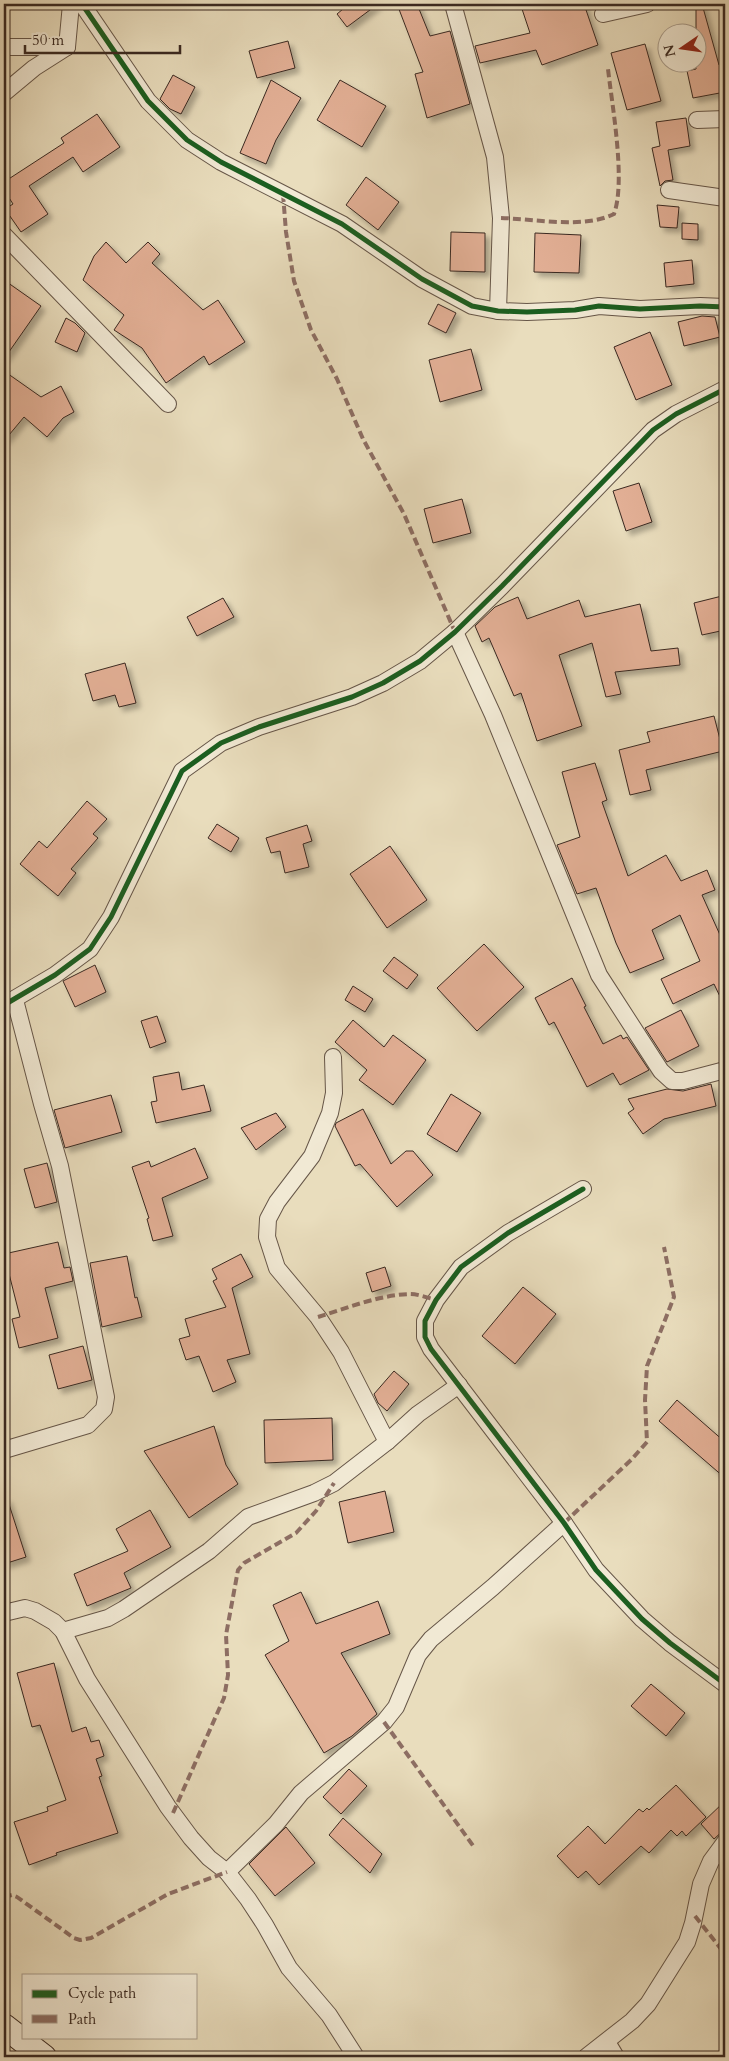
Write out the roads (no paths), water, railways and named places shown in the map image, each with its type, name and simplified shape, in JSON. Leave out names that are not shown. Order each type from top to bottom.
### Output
[{"type":"main road","points":[[4,2026],[37,2055]]},
{"type":"street","points":[[67,47],[71,4]]},
{"type":"street","points":[[82,4],[148,101],[187,140],[221,162],[342,224],[422,279],[455,298],[472,306],[498,311],[575,310],[599,306],[640,309],[700,306],[725,307]]},
{"type":"street","points":[[453,4],[495,157],[501,218],[498,311]]},
{"type":"street","points":[[603,14],[647,4]]},
{"type":"street","points":[[4,47],[67,47]]},
{"type":"street","points":[[4,93],[34,68],[67,47]]},
{"type":"street","points":[[697,120],[725,119]]},
{"type":"street","points":[[669,190],[725,198]]},
{"type":"street","points":[[4,235],[168,404]]},
{"type":"street","points":[[4,1450],[88,1425],[104,1409],[106,1398],[60,1166],[9,1003],[55,975],[90,949],[111,918],[182,771],[220,743],[259,727],[352,697],[382,683],[420,661],[455,632],[582,506],[653,430],[676,414],[725,389]]},
{"type":"street","points":[[455,632],[493,715],[599,975],[661,1071],[672,1081],[683,1081],[725,1070]]},
{"type":"street","points":[[333,1057],[334,1093],[330,1112],[312,1156],[277,1202],[268,1219],[266,1237],[277,1268],[318,1317],[342,1352],[387,1442]]},
{"type":"street","points":[[583,1189],[508,1233],[462,1266],[436,1300],[424,1321],[426,1337],[431,1349],[564,1523],[596,1570],[642,1619],[670,1643],[725,1684]]},
{"type":"street","points":[[62,1631],[108,1618],[124,1609],[209,1551],[248,1517],[314,1493],[334,1483],[387,1442],[418,1414],[459,1385]]},
{"type":"street","points":[[227,1872],[276,1824],[301,1793],[384,1722],[396,1707],[410,1669],[430,1639],[493,1587],[564,1523]]},
{"type":"street","points":[[4,1613],[25,1608],[35,1611],[54,1622],[62,1631],[87,1679],[168,1807],[209,1858],[227,1872],[266,1924],[290,1968],[329,2016],[356,2057]]},
{"type":"street","points":[[586,2057],[632,2021],[648,2004],[674,1964],[687,1942],[693,1923],[700,1884],[725,1842]]},
{"type":"street","points":[[606,2042],[616,2057]]}]
